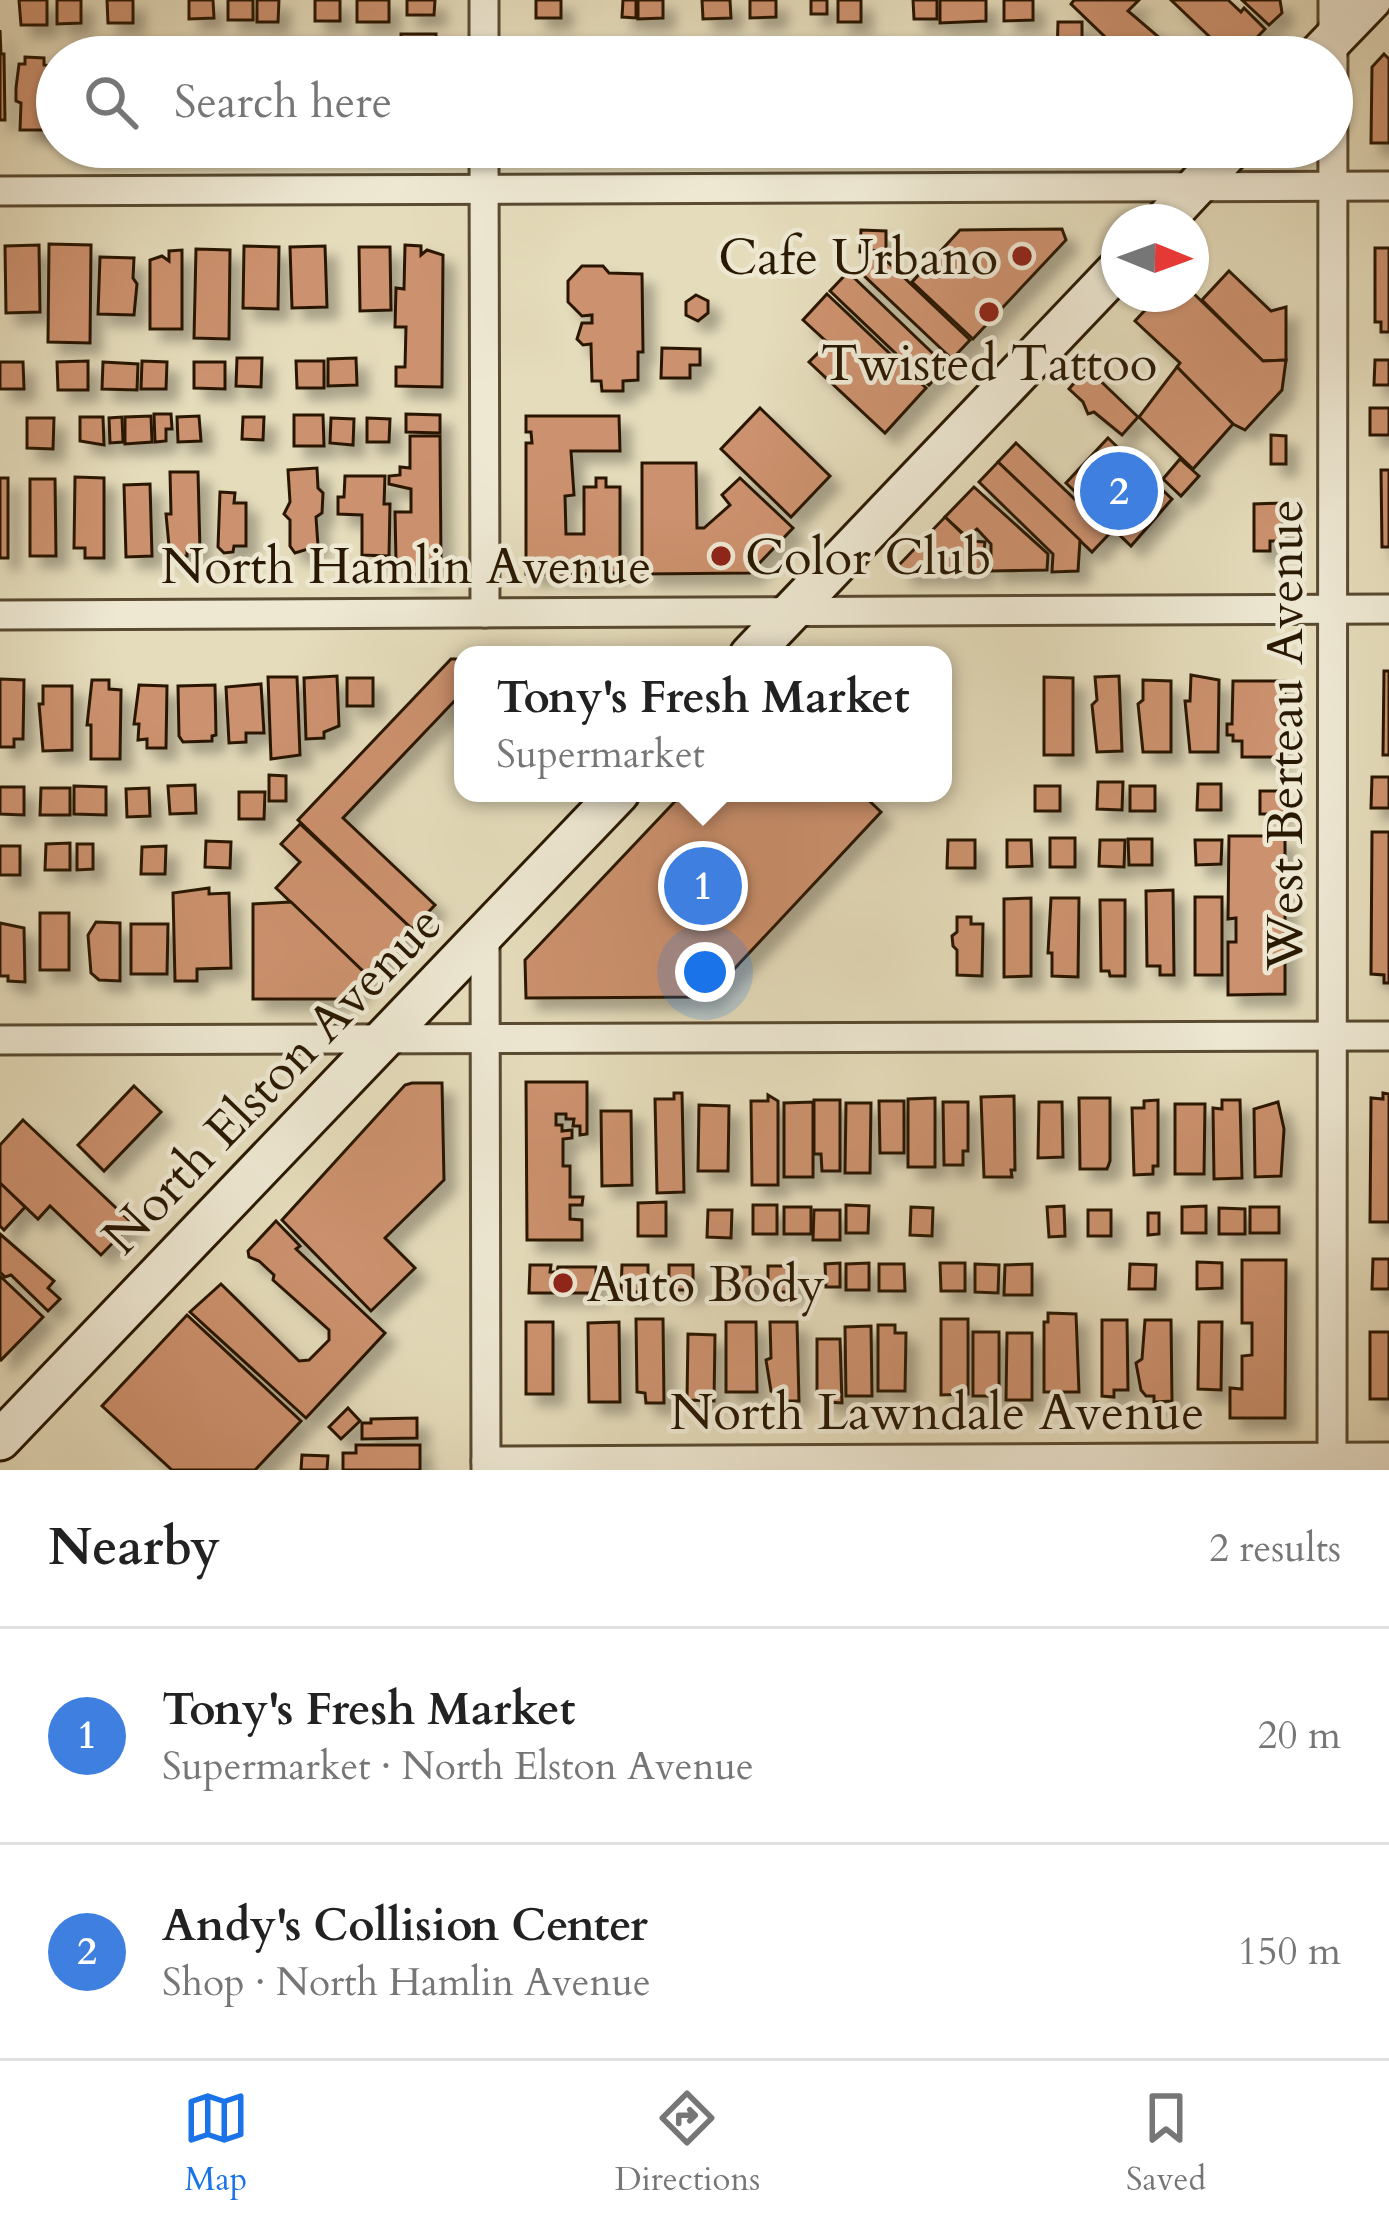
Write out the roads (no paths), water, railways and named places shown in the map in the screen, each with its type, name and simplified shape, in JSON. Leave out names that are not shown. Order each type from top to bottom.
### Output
[{"type":"main road","points":[[1336,36],[1371,0]]},
{"type":"main road","points":[[1180,204],[1213,168]]},
{"type":"main road","points":[[759,646],[1101,287]]},
{"type":"main road","name":"North Elston Avenue","points":[[0,1439],[610,802]]},
{"type":"street","points":[[484,0],[484,36]]},
{"type":"street","name":"West Berteau Avenue","points":[[1326,36],[1333,0]]},
{"type":"street","points":[[484,168],[484,613]]},
{"type":"street","name":"West Berteau Avenue","points":[[1332,168],[1332,1464]]},
{"type":"street","points":[[0,190],[1389,186]]},
{"type":"street","name":"North Hamlin Avenue","points":[[0,615],[1389,609]]},
{"type":"street","points":[[485,933],[486,1466]]},
{"type":"street","points":[[0,1040],[1389,1036]]},
{"type":"street","name":"North Lawndale Avenue","points":[[486,1466],[1332,1464],[1389,1457]]},
{"type":"place","name":"Cafe Urbano","points":[[1022,256]]},
{"type":"place","name":"Twisted Tattoo","points":[[989,312]]},
{"type":"place","name":"Andy's Collision Center","points":[[1119,491]]},
{"type":"place","name":"Color Club","points":[[721,556]]},
{"type":"place","name":"Tony's Fresh Market","points":[[703,886]]},
{"type":"place","name":"Auto Body","points":[[563,1283]]}]
